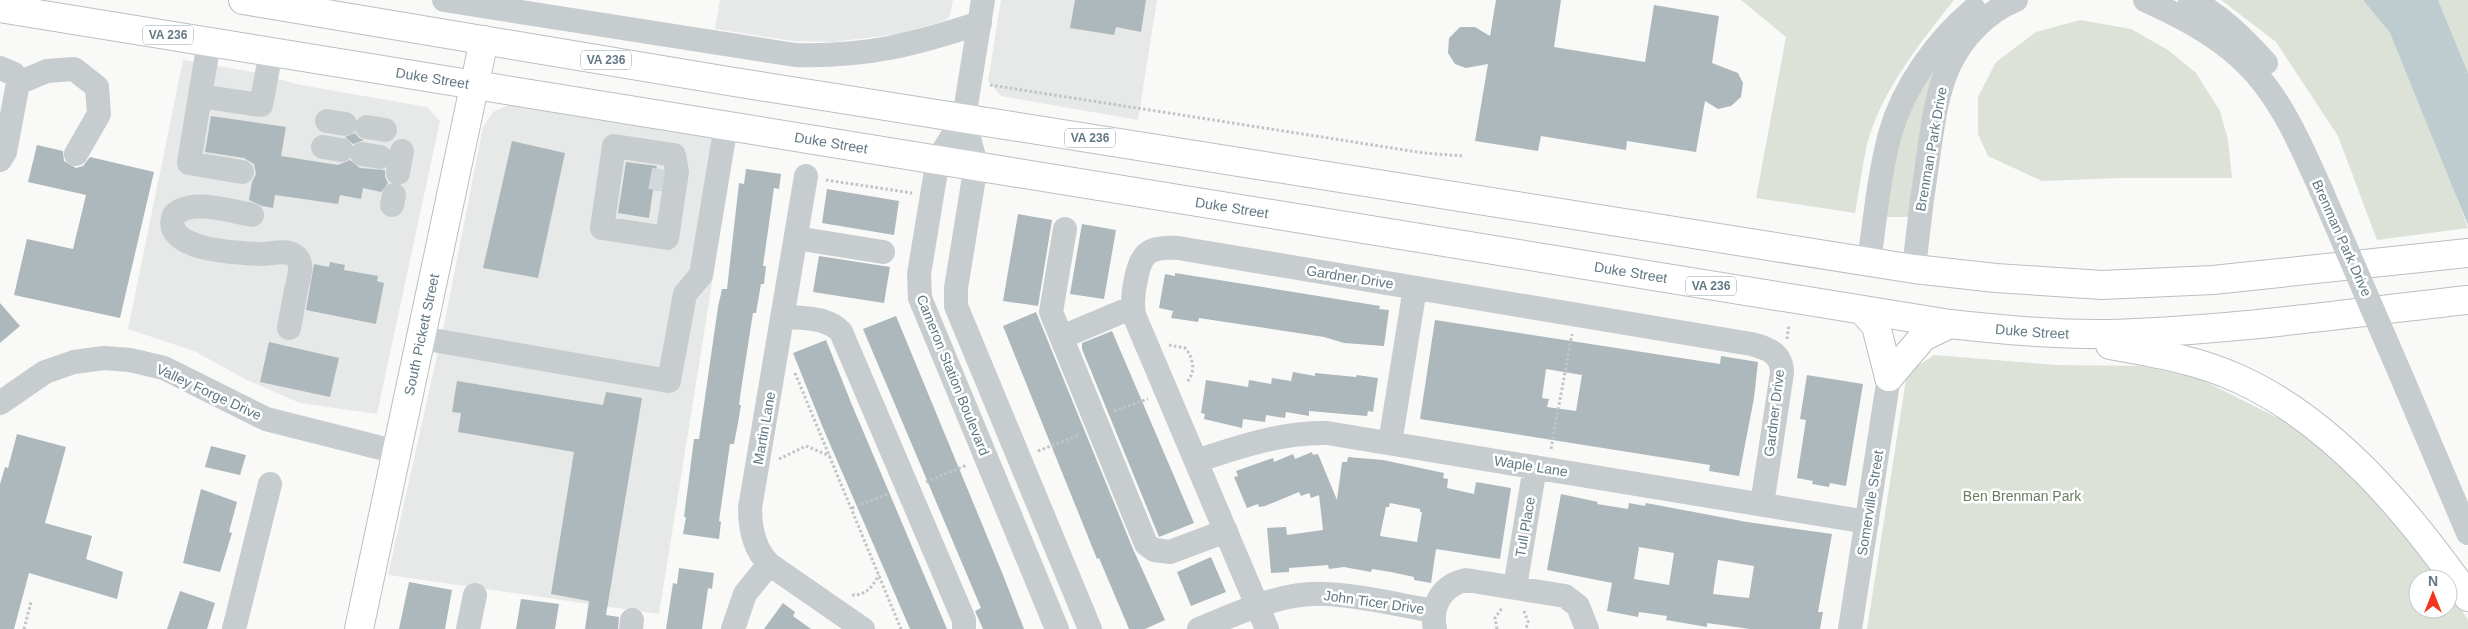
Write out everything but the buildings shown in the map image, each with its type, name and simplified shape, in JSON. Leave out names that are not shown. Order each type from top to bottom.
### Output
[{"type":"main road","name":"VA 236","points":[[243,0],[964,118],[1914,269],[1996,278],[2102,285],[2213,280],[2468,253]]},
{"type":"main road","name":"Duke Street","points":[[0,8],[1950,324],[1985,328],[2108,334],[2166,331],[2460,301]]},
{"type":"main road","name":"South Pickett Street","points":[[359,629],[484,40]]},
{"type":"main road","points":[[1863,311],[1873,321],[1878,331],[1889,377]]},
{"type":"main road","points":[[1889,377],[1923,337],[1950,324]]},
{"type":"main road","points":[[1985,328],[2099,342],[2175,357],[2208,366],[2254,387],[2302,417],[2366,471],[2429,542],[2468,597]]},
{"type":"street","points":[[444,0],[546,8],[762,51],[821,56],[853,55],[903,47],[980,23]]},
{"type":"street","points":[[964,118],[983,0]]},
{"type":"street","name":"Brenman Park Drive","points":[[1869,262],[1890,133],[1903,99],[1918,74],[1945,38],[1973,10],[1988,0]]},
{"type":"street","name":"Brenman Park Drive","points":[[1914,269],[1918,220],[1935,115],[1945,77],[1950,64],[1979,24],[2000,6],[2016,0]]},
{"type":"street","name":"Brenman Park Drive","points":[[2145,0],[2180,16],[2212,36],[2239,57],[2256,74],[2295,133],[2328,189]]},
{"type":"street","name":"Brenman Park Drive","points":[[2190,0],[2218,18],[2242,38],[2279,78],[2296,103],[2328,189],[2413,386],[2468,533]]},
{"type":"street","points":[[209,42],[189,163],[242,172]]},
{"type":"street","points":[[200,96],[261,105],[270,52]]},
{"type":"street","points":[[0,68],[14,74],[18,83],[5,152],[0,160]]},
{"type":"street","points":[[18,83],[47,71],[74,69],[98,87],[99,114],[76,154]]},
{"type":"street","name":"Cameron Station Boulevard","points":[[964,118],[938,159],[919,274],[919,290],[924,309],[1057,629]]},
{"type":"street","name":"Cameron Station Boulevard","points":[[964,118],[976,166],[956,288],[956,306],[1090,629]]},
{"type":"street","points":[[421,338],[669,381],[684,294],[701,275],[726,125]]},
{"type":"street","points":[[654,236],[663,172],[674,155],[677,172],[667,238],[654,236],[602,228],[614,146],[663,172]]},
{"type":"street","name":"Martin Lane","points":[[806,176],[750,520],[758,550],[769,564],[863,629]]},
{"type":"street","points":[[252,215],[202,207],[185,208],[174,215],[172,226],[180,238],[196,246],[244,253],[292,254],[301,266],[289,328]]},
{"type":"street","points":[[1065,229],[1051,312],[1146,544],[1154,550],[1170,552],[1226,530]]},
{"type":"street","points":[[796,238],[883,252]]},
{"type":"street","name":"Gardner Drive","points":[[1268,629],[1137,322],[1133,308],[1133,291],[1141,260],[1152,250],[1162,247],[1187,249],[1751,344],[1774,352],[1779,360],[1782,373],[1762,504]]},
{"type":"street","points":[[1390,444],[1415,288]]},
{"type":"street","points":[[1062,337],[1133,308]]},
{"type":"street","points":[[783,316],[826,321],[834,325],[841,332],[964,620],[964,629]]},
{"type":"street","name":"Valley Forge Drive","points":[[0,403],[45,372],[74,362],[104,358],[130,360],[164,368],[266,418],[397,452]]},
{"type":"street","name":"Somerville Street","points":[[1850,629],[1889,377]]},
{"type":"street","name":"Brenman Park Drive","points":[[2413,386],[2468,496]]},
{"type":"street","name":"Waple Lane","points":[[1196,461],[1258,442],[1307,434],[1327,433],[1867,522]]},
{"type":"street","name":"Tull Place","points":[[1512,600],[1541,468]]},
{"type":"street","points":[[234,629],[270,484]]},
{"type":"street","points":[[734,629],[745,594],[769,564]]},
{"type":"street","name":"John Ticer Drive","points":[[1199,629],[1258,606],[1286,598],[1323,594],[1434,620],[1446,590],[1459,582],[1473,580],[1512,600],[1565,596],[1573,600],[1582,613],[1587,629]]},
{"type":"street","points":[[468,629],[475,595]]},
{"type":"path","points":[[970,82],[1424,153],[1463,156]]},
{"type":"path","points":[[806,176],[912,193]]},
{"type":"path","points":[[1541,468],[1576,315]]},
{"type":"path","points":[[794,370],[901,629]]},
{"type":"path","points":[[1019,459],[1099,427]]},
{"type":"path","points":[[756,474],[801,447],[812,448],[830,457]]},
{"type":"path","points":[[852,508],[986,457]]},
{"type":"path","points":[[850,595],[859,595],[871,590],[879,575]]},
{"type":"path","points":[[1497,629],[1495,618],[1512,600],[1527,616],[1526,629]]},
{"type":"path","points":[[24,629],[31,602]]},
{"type":"shaded area","points":[[720,0],[953,0],[950,16],[946,20],[900,34],[832,42],[793,41],[715,29]]},
{"type":"shaded area","points":[[1001,0],[1157,0],[1138,120],[1001,96],[988,81]]},
{"type":"shaded area","points":[[2363,0],[2438,0],[2468,73],[2468,225],[2390,33]]},
{"type":"shaded area","points":[[183,60],[253,72],[301,85],[427,107],[440,121],[377,414],[300,403],[247,380],[194,351],[128,329]]},
{"type":"shaded area","points":[[511,104],[735,140],[659,614],[388,575],[445,320],[483,127],[493,112]]},
{"type":"green space","points":[[1741,0],[1954,0],[1903,68],[1873,125],[1867,145],[1855,213],[1756,198],[1786,37]]},
{"type":"green space","points":[[2221,0],[2363,0],[2390,33],[2442,156],[2468,228],[2377,240],[2338,136],[2276,42]]},
{"type":"green space","points":[[2438,0],[2468,0],[2468,73]]},
{"type":"green space","points":[[2080,20],[2131,29],[2168,50],[2196,73],[2220,111],[2228,140],[2232,178],[2120,178],[2042,181],[1988,156],[1978,134],[1978,97],[1996,62],[2036,32]]},
{"type":"green space","points":[[1941,55],[1910,217],[1883,217],[1892,166],[1911,103]]},
{"type":"green space","name":"Ben Brenman Park","points":[[1934,355],[2057,365],[2141,366],[2200,379],[2280,419],[2314,442],[2412,536],[2435,569],[2408,569],[2408,619],[2458,619],[2458,604],[2468,620],[2468,629],[1867,629],[1907,373]]},
{"type":"tunnel","points":[[660,191],[664,170]]}]
